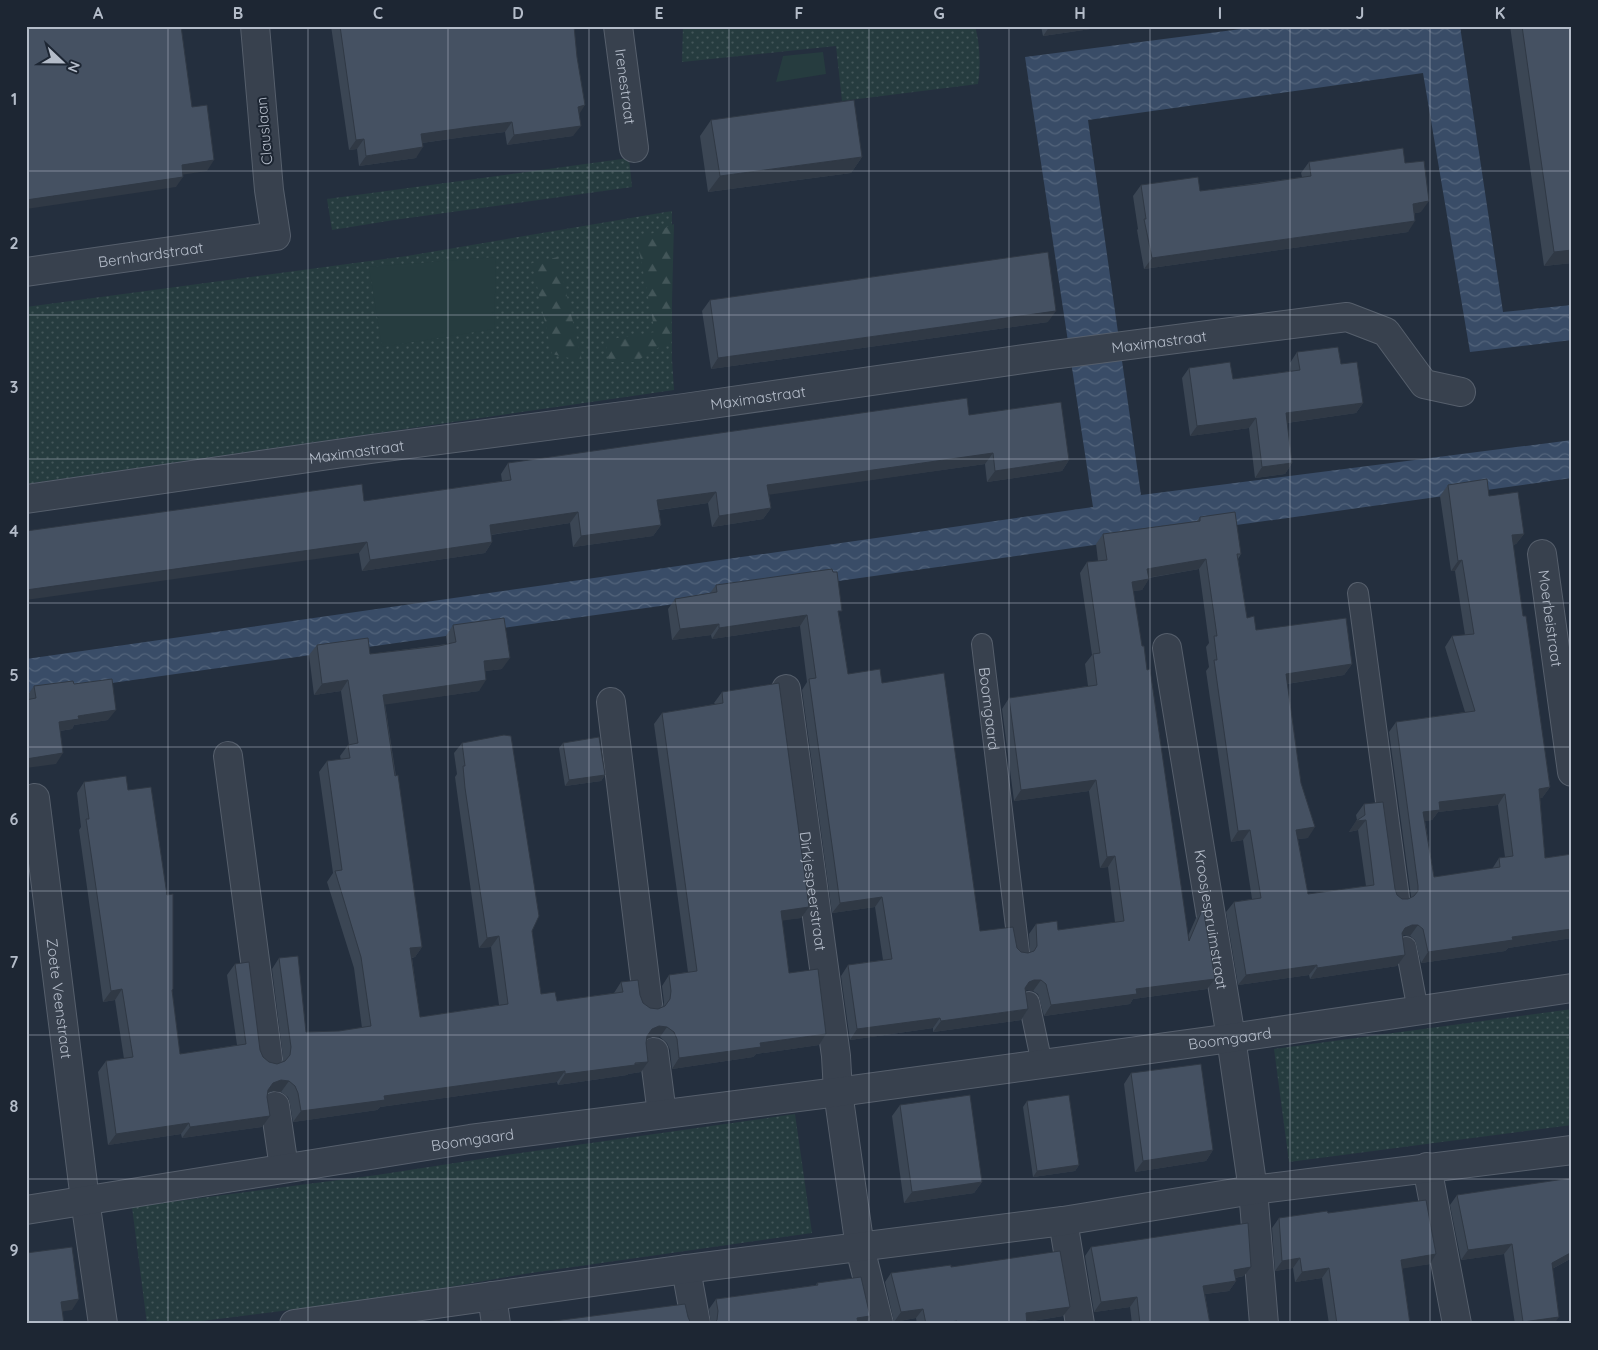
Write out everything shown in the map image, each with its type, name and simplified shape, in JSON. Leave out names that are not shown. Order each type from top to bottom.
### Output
[{"type":"street","name":"Clauslaan","points":[[255,26],[276,236]]},
{"type":"street","name":"Irenestraat","points":[[618,26],[634,148]]},
{"type":"street","name":"Bernhardstraat","points":[[26,272],[276,236]]},
{"type":"street","name":"Maximastraat","points":[[26,499],[371,449],[674,409],[1045,356],[1347,317],[1386,332],[1424,384],[1461,392]]},
{"type":"street","name":"Moerbeistraat","points":[[1542,554],[1572,772]]},
{"type":"street","name":"Kroosjespruimstraat","points":[[1167,648],[1254,1190]]},
{"type":"street","name":"Dirkjespeerstraat","points":[[786,690],[836,1056],[838,1092]]},
{"type":"street","points":[[611,702],[648,1004]]},
{"type":"street","points":[[228,756],[268,1059]]},
{"type":"street","name":"Zoete Veenstraat","points":[[35,798],[85,1200]]},
{"type":"street","name":"Boomgaard","points":[[26,1210],[470,1139],[838,1092],[1230,1038],[1572,988]]},
{"type":"street","points":[[654,1052],[662,1114]]},
{"type":"street","points":[[838,1092],[860,1248],[879,1324]]},
{"type":"street","points":[[275,1106],[284,1168]]},
{"type":"street","points":[[301,1323],[686,1269],[1063,1221],[1254,1190],[1572,1150]]},
{"type":"street","points":[[1427,1167],[1457,1324]]},
{"type":"street","points":[[1254,1190],[1264,1324]]},
{"type":"street","points":[[85,1200],[103,1324]]},
{"type":"street","points":[[1063,1221],[1080,1324]]},
{"type":"street","points":[[686,1269],[696,1324]]},
{"type":"street","points":[[492,1296],[496,1324]]},
{"type":"lane","points":[[1358,593],[1399,898]]},
{"type":"lane","name":"Boomgaard","points":[[982,644],[1020,952]]},
{"type":"lane","points":[[1406,948],[1418,1011]]},
{"type":"lane","points":[[1030,1002],[1042,1064]]},
{"type":"green space","points":[[683,26],[975,26],[979,55],[978,84],[842,101],[836,46],[682,62]]},
{"type":"green space","points":[[823,52],[826,74],[776,82],[783,56]]},
{"type":"green space","points":[[629,158],[632,187],[332,230],[327,199]]},
{"type":"green space","points":[[672,211],[672,360],[674,390],[26,484],[26,307],[407,256]]},
{"type":"green space","points":[[674,224],[671,340],[635,362],[609,362],[605,340],[655,332],[637,240]]},
{"type":"green space","points":[[496,257],[494,329],[382,347],[369,267]]},
{"type":"green space","points":[[558,257],[582,361],[552,354],[532,263]]},
{"type":"green space","points":[[1572,1009],[1572,1125],[1289,1162],[1274,1049]]},
{"type":"green space","points":[[795,1114],[812,1233],[524,1274],[392,1297],[178,1324],[147,1324],[132,1207],[377,1175]]},
{"type":"water","points":[[1264,26],[1460,26],[1503,312],[1572,305],[1572,340],[1470,352],[1423,73],[1088,120],[1141,495],[1572,440],[1572,478],[26,695],[26,659],[1093,507],[1025,57]]},
{"type":"building","points":[[26,26],[181,26],[192,107],[207,105],[214,160],[182,165],[183,177],[26,200]]},
{"type":"building","points":[[340,26],[574,26],[585,105],[578,107],[581,126],[514,135],[512,122],[471,127],[421,134],[423,147],[366,156],[364,139],[356,140]]},
{"type":"building","points":[[1522,26],[1572,26],[1572,250],[1554,252]]},
{"type":"building","points":[[854,100],[862,157],[720,176],[711,120]]},
{"type":"building","points":[[1403,148],[1405,163],[1424,161],[1429,201],[1413,204],[1415,221],[1152,258],[1144,219],[1146,219],[1141,185],[1198,177],[1200,191],[1256,184],[1311,176],[1309,162]]},
{"type":"building","points":[[1048,252],[1056,311],[718,358],[710,300]]},
{"type":"building","points":[[1338,347],[1341,364],[1357,362],[1363,403],[1286,413],[1292,463],[1262,467],[1256,418],[1197,426],[1189,368],[1230,362],[1233,379],[1300,370],[1297,352]]},
{"type":"building","points":[[967,398],[969,415],[1061,402],[1069,460],[995,471],[993,453],[767,485],[771,508],[719,516],[716,492],[657,500],[661,525],[581,536],[578,512],[490,525],[492,542],[370,560],[367,542],[26,590],[26,531],[362,484],[364,501],[511,480],[508,463]]},
{"type":"building","points":[[1487,479],[1489,496],[1518,492],[1524,534],[1512,535],[1523,616],[1526,616],[1550,787],[1539,789],[1545,858],[1572,854],[1572,929],[1512,937],[1513,940],[1428,952],[1423,929],[1418,925],[1412,925],[1405,928],[1402,933],[1405,955],[1317,968],[1317,965],[1246,975],[1234,902],[1261,898],[1250,830],[1238,831],[1214,660],[1217,660],[1214,636],[1217,636],[1206,559],[1147,569],[1149,579],[1132,582],[1142,646],[1144,646],[1147,670],[1150,669],[1189,941],[1203,908],[1215,979],[1136,989],[1137,994],[1051,1005],[1046,984],[1041,980],[1034,980],[1029,982],[1025,988],[1028,1009],[941,1021],[940,1018],[857,1029],[848,965],[892,959],[882,897],[840,903],[809,679],[816,678],[807,615],[719,628],[719,624],[680,629],[675,599],[717,592],[716,585],[832,569],[833,572],[837,572],[842,611],[838,611],[848,674],[880,669],[882,683],[944,673],[980,931],[1013,927],[1017,948],[1021,952],[1028,953],[1034,951],[1037,946],[1036,924],[1057,921],[1058,930],[1124,921],[1115,856],[1107,857],[1096,780],[1021,790],[1009,698],[1097,685],[1093,654],[1100,653],[1087,562],[1107,560],[1103,534],[1200,521],[1200,517],[1235,512],[1241,554],[1237,554],[1247,618],[1254,616],[1256,630],[1346,618],[1352,664],[1286,674],[1301,783],[1315,827],[1296,830],[1308,894],[1374,885],[1366,820],[1356,821],[1365,815],[1364,804],[1383,802],[1395,889],[1397,895],[1402,899],[1408,899],[1418,891],[1418,886],[1396,722],[1475,711],[1452,636],[1474,634],[1462,560],[1458,561],[1448,485]],"holes":[[[1505,794],[1513,856],[1499,858],[1500,867],[1434,877],[1423,812],[1440,810],[1439,802]]]},
{"type":"building","points":[[504,618],[510,658],[484,661],[486,680],[383,695],[395,776],[398,775],[422,947],[410,948],[420,1017],[508,1004],[499,936],[487,938],[465,788],[462,743],[504,735],[511,736],[539,916],[532,931],[541,994],[555,992],[557,1001],[623,992],[621,982],[638,980],[643,1003],[650,1008],[658,1009],[665,1006],[670,999],[669,975],[697,971],[662,713],[723,703],[722,692],[779,683],[809,907],[781,911],[789,973],[818,969],[826,1034],[760,1043],[761,1047],[679,1058],[677,1039],[674,1032],[667,1027],[659,1026],[652,1029],[647,1036],[648,1062],[635,1063],[635,1065],[565,1074],[565,1071],[384,1096],[385,1100],[301,1111],[295,1086],[289,1081],[281,1080],[273,1083],[268,1090],[267,1097],[270,1116],[190,1127],[189,1123],[116,1134],[106,1061],[133,1057],[122,989],[111,991],[86,819],[89,819],[84,782],[126,776],[128,790],[151,787],[167,895],[173,894],[172,990],[180,1054],[246,1044],[235,964],[249,962],[260,1050],[263,1057],[269,1062],[277,1064],[285,1061],[290,1055],[291,1047],[279,958],[298,956],[306,1032],[339,1031],[371,1026],[361,957],[335,871],[342,870],[327,761],[350,758],[348,745],[358,743],[348,680],[322,684],[317,645],[368,638],[370,654],[439,646],[456,642],[453,625]]},
{"type":"building","points":[[112,679],[116,710],[78,716],[79,719],[59,722],[63,753],[26,759],[26,700],[36,698],[34,686],[73,681],[74,684]]},
{"type":"building","points":[[599,737],[605,775],[569,780],[563,743]]},
{"type":"building","points":[[1201,1064],[1213,1150],[1143,1161],[1131,1073]]},
{"type":"building","points":[[970,1095],[982,1182],[912,1192],[900,1105]]},
{"type":"building","points":[[1069,1095],[1079,1165],[1037,1171],[1027,1101]]},
{"type":"building","points":[[1572,1176],[1572,1252],[1552,1263],[1559,1317],[1523,1322],[1512,1244],[1468,1250],[1457,1195],[1571,1178]]},
{"type":"building","points":[[1426,1200],[1436,1254],[1401,1260],[1410,1324],[1337,1324],[1329,1268],[1302,1272],[1300,1258],[1282,1261],[1279,1218]]},
{"type":"building","points":[[1248,1223],[1251,1267],[1234,1270],[1236,1281],[1203,1286],[1210,1324],[1140,1324],[1137,1297],[1101,1302],[1091,1247]]},
{"type":"building","points":[[72,1247],[79,1299],[61,1302],[64,1324],[26,1324],[26,1253]]},
{"type":"building","points":[[1060,1251],[1070,1307],[1026,1313],[1027,1324],[957,1324],[957,1321],[926,1324],[923,1309],[901,1312],[891,1273],[951,1265],[951,1267]]},
{"type":"building","points":[[861,1277],[870,1316],[857,1318],[858,1324],[714,1324],[717,1320],[718,1311],[716,1299]]},
{"type":"building","points":[[685,1304],[691,1324],[531,1324]]}]
